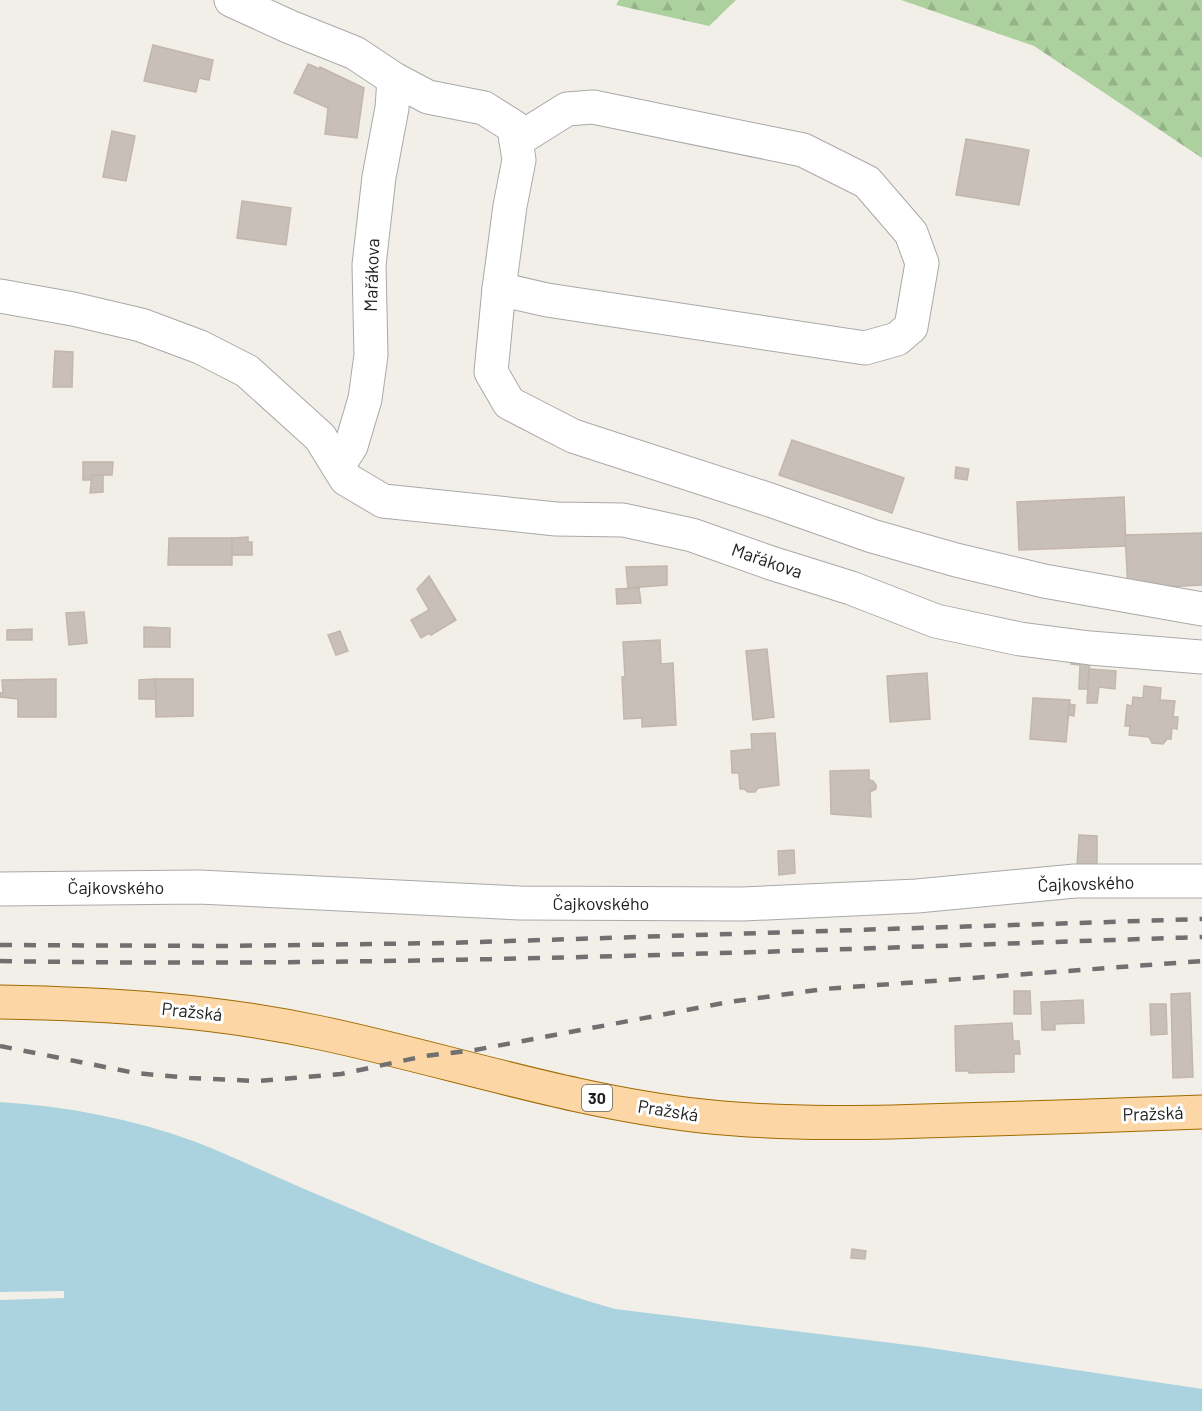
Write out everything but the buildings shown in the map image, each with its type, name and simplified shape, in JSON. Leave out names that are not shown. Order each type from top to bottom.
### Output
[{"type":"main road","name":"Pražská","points":[[0,1002],[137,1006],[226,1015],[318,1032],[425,1056],[529,1083],[636,1106],[702,1116],[789,1123],[1202,1112]]},
{"type":"street","points":[[231,0],[355,53],[394,79],[428,97],[484,108],[514,127],[519,160],[510,206],[499,289],[491,372],[509,403],[573,436],[770,500],[872,537],[1044,581],[1202,609]]},
{"type":"street","name":"Mařákova","points":[[338,466],[351,446],[365,399],[370,355],[369,265],[379,177],[392,108],[394,79]]},
{"type":"street","points":[[499,289],[547,300],[865,348],[897,339],[911,327],[922,263],[911,233],[867,182],[803,150],[592,107],[567,109],[516,141]]},
{"type":"street","name":"Mařákova","points":[[0,296],[73,309],[141,325],[200,347],[247,371],[320,437],[346,479],[383,501],[556,519],[623,520],[692,535],[851,588],[936,621],[1020,639],[1090,648],[1202,657]]},
{"type":"street","name":"Čajkovského","points":[[0,889],[199,887],[520,903],[743,904],[917,896],[1076,881],[1202,881]]},
{"type":"green space","points":[[619,0],[736,0],[709,26],[616,5]]},
{"type":"green space","points":[[901,0],[1202,0],[1202,158],[1034,46]]},
{"type":"water","points":[[0,1102],[50,1107],[124,1120],[196,1142],[460,1254],[537,1284],[615,1309],[924,1347],[1202,1389],[1202,1411],[0,1411],[0,1300],[64,1298],[64,1291],[0,1292]]},
{"type":"railway","points":[[0,945],[224,946],[447,943],[1202,919]]},
{"type":"railway","points":[[0,961],[150,963],[451,960],[1202,937]]},
{"type":"railway","points":[[0,1046],[135,1073],[257,1081],[341,1074],[425,1056],[475,1050],[729,1002],[824,989],[1202,961]]}]
